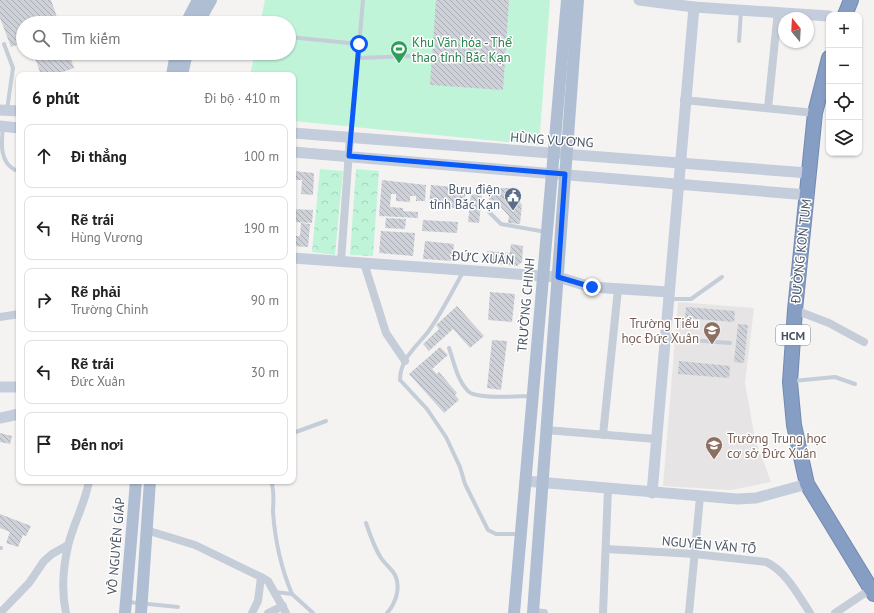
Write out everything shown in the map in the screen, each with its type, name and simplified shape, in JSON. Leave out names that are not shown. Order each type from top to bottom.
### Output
[{"type":"highway","points":[[846,12],[851,0]]},
{"type":"highway","name":"ĐƯỜNG KON TUM","points":[[826,70],[815,113],[808,173],[808,195],[795,310],[790,382],[794,425],[806,484],[872,592]]},
{"type":"main road","points":[[190,16],[198,0]]},
{"type":"main road","points":[[202,16],[211,0]]},
{"type":"main road","name":"TRƯỜNG CHINH","points":[[514,613],[567,0]]},
{"type":"main road","points":[[536,613],[542,482],[578,0]]},
{"type":"main road","points":[[173,72],[175,60]]},
{"type":"main road","points":[[183,72],[185,60]]},
{"type":"main road","points":[[533,396],[548,397]]},
{"type":"main road","name":"VÕ NGUYÊN GIÁP","points":[[125,607],[136,484]]},
{"type":"main road","points":[[142,608],[150,484]]},
{"type":"street","points":[[639,0],[694,3],[826,16]]},
{"type":"street","points":[[652,493],[680,164],[684,100],[694,3]]},
{"type":"street","points":[[768,108],[778,11]]},
{"type":"street","points":[[684,100],[815,113]]},
{"type":"street","points":[[4,110],[16,111]]},
{"type":"street","points":[[2,126],[16,128]]},
{"type":"street","name":"HÙNG VƯƠNG","points":[[296,133],[553,155],[808,173]]},
{"type":"street","points":[[341,261],[350,138]]},
{"type":"street","points":[[296,152],[808,195]]},
{"type":"street","name":"ĐỨC XUÂN","points":[[296,258],[558,277],[592,287],[668,295]]},
{"type":"street","points":[[364,263],[386,333],[405,361]]},
{"type":"street","points":[[603,435],[618,289]]},
{"type":"street","points":[[795,310],[829,324],[864,342]]},
{"type":"street","points":[[0,317],[16,314]]},
{"type":"street","points":[[0,387],[16,387]]},
{"type":"street","points":[[0,418],[16,415]]},
{"type":"street","points":[[546,430],[656,440]]},
{"type":"street","points":[[525,481],[736,499],[756,498],[806,484]]},
{"type":"street","points":[[66,613],[62,587],[68,544],[86,495],[88,484]]},
{"type":"street","points":[[603,613],[608,489]]},
{"type":"street","points":[[689,613],[700,497]]},
{"type":"street","points":[[146,530],[195,545],[215,553],[268,581],[285,610],[268,613]]},
{"type":"street","points":[[0,613],[29,583],[44,561],[68,544]]},
{"type":"street","name":"NGUYỄN VĂN TỐ","points":[[606,549],[695,554],[760,561],[770,564],[791,585],[810,613]]},
{"type":"street","points":[[252,613],[258,601],[261,577]]},
{"type":"street","points":[[835,613],[872,592]]},
{"type":"lane","points":[[350,138],[363,0]]},
{"type":"lane","points":[[739,41],[742,8]]},
{"type":"lane","points":[[296,38],[359,44]]},
{"type":"lane","points":[[4,44],[13,68],[4,110]]},
{"type":"lane","points":[[358,58],[412,56]]},
{"type":"lane","points":[[2,126],[0,157],[6,167],[15,170]]},
{"type":"lane","points":[[489,212],[501,224],[547,232]]},
{"type":"lane","points":[[464,270],[428,332],[414,347],[405,361],[400,373],[400,380],[427,409],[446,437],[460,467],[465,484],[488,530],[496,534],[521,534]]},
{"type":"lane","points":[[668,295],[691,299],[722,277]]},
{"type":"lane","points":[[665,338],[730,343]]},
{"type":"lane","points":[[449,348],[460,381],[468,392],[478,396],[533,396]]},
{"type":"lane","points":[[790,382],[835,377],[855,384]]},
{"type":"lane","points":[[296,431],[326,421]]},
{"type":"lane","points":[[272,484],[274,490],[273,511],[281,561],[292,594],[313,613]]},
{"type":"lane","points":[[366,523],[370,538],[381,558],[394,574],[398,585],[395,600],[387,613]]},
{"type":"lane","points":[[275,592],[292,594]]},
{"type":"lane","points":[[125,607],[178,607]]},
{"type":"shaded area","points":[[678,302],[754,308],[745,383],[755,439],[771,482],[731,490],[663,486]]},
{"type":"green space","name":"Khu Văn hóa - Thể thao tỉnh Bắc Kạn","points":[[265,0],[550,0],[539,145],[296,121],[296,72],[251,72],[253,60],[296,60],[296,16],[262,16]]},
{"type":"green space","points":[[320,169],[343,171],[335,255],[312,252]]},
{"type":"green space","points":[[356,169],[379,171],[373,256],[350,255]]},
{"type":"building","points":[[0,0],[51,0],[57,16],[16,16],[16,45],[11,47],[0,18]]},
{"type":"building","points":[[436,0],[509,0],[503,90],[430,85]]},
{"type":"building","points":[[36,60],[71,60],[74,68],[63,72],[40,72]]},
{"type":"building","points":[[296,171],[314,173],[313,195],[301,194],[302,180],[296,180]]},
{"type":"building","points":[[382,180],[426,185],[425,201],[416,201],[416,196],[410,196],[410,202],[396,201],[396,194],[391,194],[390,207],[403,208],[403,211],[418,212],[418,218],[379,216]]},
{"type":"building","points":[[431,185],[466,188],[464,209],[429,205]]},
{"type":"building","name":"Bưu điện tỉnh Bắc Kạn","points":[[489,188],[509,188],[522,205],[520,224],[508,223],[509,216],[495,201],[489,200]]},
{"type":"building","points":[[471,194],[482,195],[479,223],[468,222]]},
{"type":"building","points":[[296,209],[313,210],[312,223],[296,222]]},
{"type":"building","points":[[386,218],[406,219],[405,229],[385,228]]},
{"type":"building","points":[[423,220],[458,222],[457,233],[422,231]]},
{"type":"building","points":[[301,223],[310,224],[308,247],[296,246],[296,236],[300,236]]},
{"type":"building","points":[[381,231],[415,233],[413,256],[379,253]]},
{"type":"building","points":[[425,241],[454,244],[453,261],[423,259]]},
{"type":"building","points":[[511,244],[523,246],[522,262],[517,266],[486,263],[487,251],[510,253]]},
{"type":"building","points":[[490,292],[515,294],[512,322],[488,320]]},
{"type":"building","points":[[457,306],[484,336],[470,348],[453,329],[429,351],[423,344],[439,329],[436,325]]},
{"type":"building","points":[[686,307],[735,311],[734,322],[685,318]]},
{"type":"building","points":[[738,324],[748,325],[744,363],[734,362]]},
{"type":"building","points":[[492,340],[507,341],[501,390],[487,388]]},
{"type":"building","points":[[440,347],[448,355],[432,369],[437,374],[439,372],[457,393],[455,395],[459,400],[444,413],[409,374]]},
{"type":"building","points":[[679,361],[730,366],[729,378],[678,374]]},
{"type":"building","points":[[0,433],[12,436],[10,444],[0,442]]},
{"type":"building","points":[[0,514],[31,526],[26,536],[23,535],[18,547],[6,543],[10,532],[0,528]]},
{"type":"place","name":"Khu Văn hóa - Thể thao tỉnh Bắc Kạn","points":[[399,64]]},
{"type":"place","name":"Bưu điện tỉnh Bắc Kạn","points":[[513,211]]},
{"type":"place","name":"Trường Tiểu học Đức Xuân","points":[[712,345]]},
{"type":"place","name":"Trường Trung học cơ sở Đức Xuân","points":[[714,460]]},
{"type":"route","points":[[359,44],[349,156],[565,174],[558,277],[592,287]]}]
